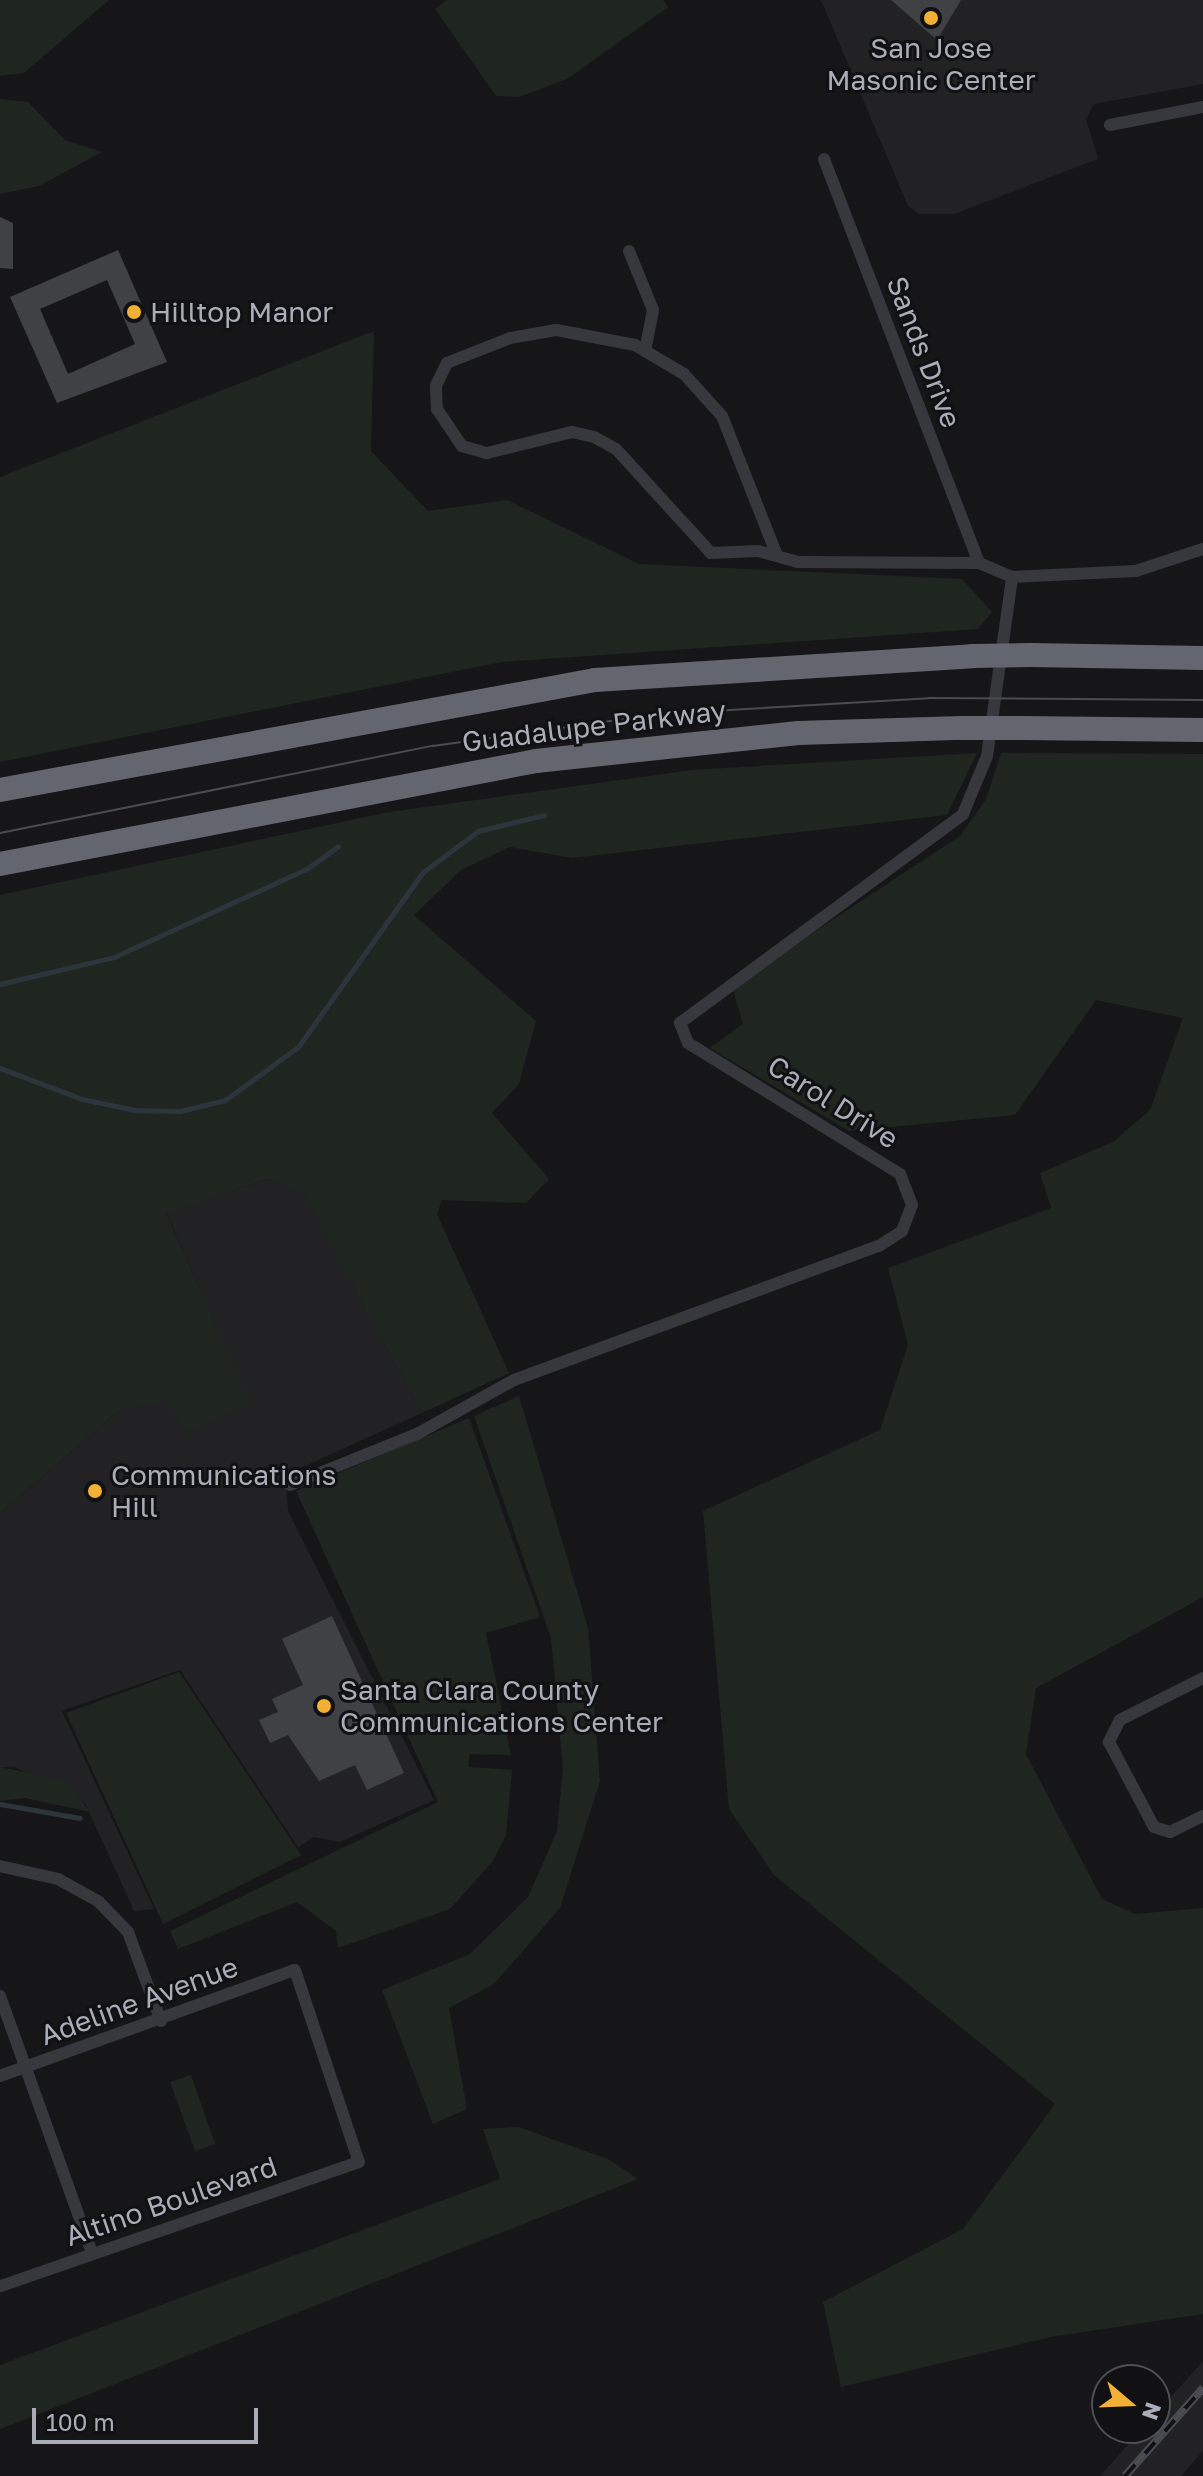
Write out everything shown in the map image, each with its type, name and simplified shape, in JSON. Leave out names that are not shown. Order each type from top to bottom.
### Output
[{"type":"highway","name":"Guadalupe Parkway","points":[[0,790],[595,680],[972,656],[1203,658]]},
{"type":"highway","name":"Guadalupe Parkway","points":[[0,864],[536,761],[799,733],[962,728],[1203,730]]},
{"type":"street","points":[[1110,125],[1203,107]]},
{"type":"street","name":"Sands Drive","points":[[824,159],[979,563]]},
{"type":"street","points":[[629,251],[653,310],[645,351]]},
{"type":"street","points":[[776,553],[722,416],[684,374],[645,351],[587,331],[510,338],[447,363],[436,386],[437,409],[448,433],[472,452],[572,432],[594,437],[616,449],[711,553],[776,553],[798,562],[979,563],[1012,577],[1136,571],[1203,549]]},
{"type":"street","name":"Carol Drive","points":[[290,1485],[417,1434],[514,1380],[879,1246],[902,1231],[912,1205],[900,1174],[688,1043],[680,1023],[963,814],[987,756],[1012,577]]},
{"type":"street","points":[[1203,1678],[1120,1720],[1109,1742],[1154,1827],[1170,1832],[1203,1816]]},
{"type":"street","points":[[0,1866],[58,1879],[98,1901],[128,1932],[161,2021]]},
{"type":"street","name":"Adeline Avenue","points":[[0,2076],[161,2021],[295,1970],[359,2162]]},
{"type":"street","points":[[0,1996],[92,2253]]},
{"type":"street","name":"Altino Boulevard","points":[[0,2286],[359,2162]]},
{"type":"shaded area","points":[[0,0],[109,0],[24,73],[0,76]]},
{"type":"shaded area","points":[[447,0],[663,0],[668,7],[567,79],[519,97],[496,96],[435,9]]},
{"type":"shaded area","points":[[821,0],[1203,0],[1203,84],[1094,104],[1086,119],[1098,159],[954,214],[919,214],[908,206]]},
{"type":"shaded area","points":[[0,99],[28,102],[65,140],[102,152],[39,186],[0,194]]},
{"type":"shaded area","points":[[374,331],[371,451],[428,511],[507,500],[639,564],[962,579],[992,612],[978,629],[502,662],[0,762],[0,477]]},
{"type":"shaded area","points":[[977,753],[947,815],[572,858],[510,847],[461,870],[414,915],[536,1021],[519,1084],[492,1113],[549,1179],[526,1203],[442,1200],[437,1214],[509,1373],[422,1413],[302,1192],[268,1179],[166,1213],[251,1404],[184,1432],[166,1401],[121,1409],[0,1513],[0,895],[389,812],[692,770]]},
{"type":"shaded area","points":[[1001,753],[1203,754],[1203,1597],[1036,1688],[1026,1754],[1102,1899],[1135,1914],[1203,1908],[1203,2314],[1050,2337],[841,2387],[823,2302],[963,2229],[1055,2104],[774,1875],[729,1809],[703,1511],[880,1430],[908,1345],[888,1268],[1051,1208],[1040,1173],[1113,1142],[1150,1110],[1183,1018],[1096,1000],[1015,1115],[849,1131],[710,1048],[743,1024],[732,986],[960,836],[986,799]]},
{"type":"shaded area","points":[[269,1179],[302,1191],[422,1413],[285,1475],[288,1511],[434,1800],[340,1842],[314,1837],[298,1847],[180,1670],[70,1708],[62,1711],[154,1909],[134,1911],[85,1803],[15,1767],[0,1767],[0,1513],[121,1409],[154,1400],[250,1404],[166,1212]]},
{"type":"shaded area","points":[[519,1396],[588,1628],[600,1781],[560,1908],[494,1984],[449,2008],[467,2109],[433,2124],[382,1990],[470,1954],[528,1897],[557,1831],[563,1768],[551,1638],[474,1416]]},
{"type":"shaded area","points":[[469,1418],[540,1617],[486,1633],[511,1755],[470,1754],[468,1767],[512,1770],[506,1835],[493,1861],[450,1909],[338,1948],[336,1931],[297,1902],[178,1949],[170,1931],[438,1802],[296,1491]]},
{"type":"shaded area","points":[[179,1672],[301,1855],[163,1924],[66,1713]]},
{"type":"shaded area","points":[[0,1767],[67,1781],[90,1812],[25,1798],[0,1801]]},
{"type":"shaded area","points":[[191,2075],[215,2144],[195,2151],[170,2082]]},
{"type":"shaded area","points":[[519,2127],[610,2160],[638,2179],[0,2429],[0,2365],[500,2179],[483,2129]]},
{"type":"shaded area","points":[[1203,2361],[1203,2451],[1181,2476],[1100,2476],[1129,2444],[1171,2444],[1171,2397]]},
{"type":"building","name":"San Jose Masonic Center","points":[[891,0],[961,0],[937,40]]},
{"type":"building","points":[[0,217],[13,223],[13,269],[0,268]]},
{"type":"building","name":"Hilltop Manor","points":[[118,250],[167,362],[57,403],[10,297]],"holes":[[[107,280],[135,344],[68,374],[40,309]]]},
{"type":"building","name":"Santa Clara County Communications Center","points":[[332,1616],[404,1773],[367,1790],[355,1765],[319,1781],[288,1735],[270,1743],[259,1720],[278,1712],[272,1699],[303,1685],[282,1639]]},
{"type":"waterway","points":[[0,1068],[82,1099],[135,1110],[180,1111],[225,1100],[298,1047],[423,872],[478,831],[544,815]]},
{"type":"waterway","points":[[0,984],[114,957],[308,868],[338,846]]},
{"type":"waterway","points":[[0,1804],[80,1818]]},
{"type":"tram line","points":[[0,833],[433,746],[662,714],[929,698],[1203,700]]},
{"type":"railway","points":[[1125,2476],[1203,2388]]},
{"type":"place","name":"San Jose Masonic Center","points":[[931,18]]},
{"type":"place","name":"Hilltop Manor","points":[[134,312]]},
{"type":"place","name":"Communications Hill","points":[[95,1491]]},
{"type":"place","name":"Santa Clara County Communications Center","points":[[324,1706]]}]
